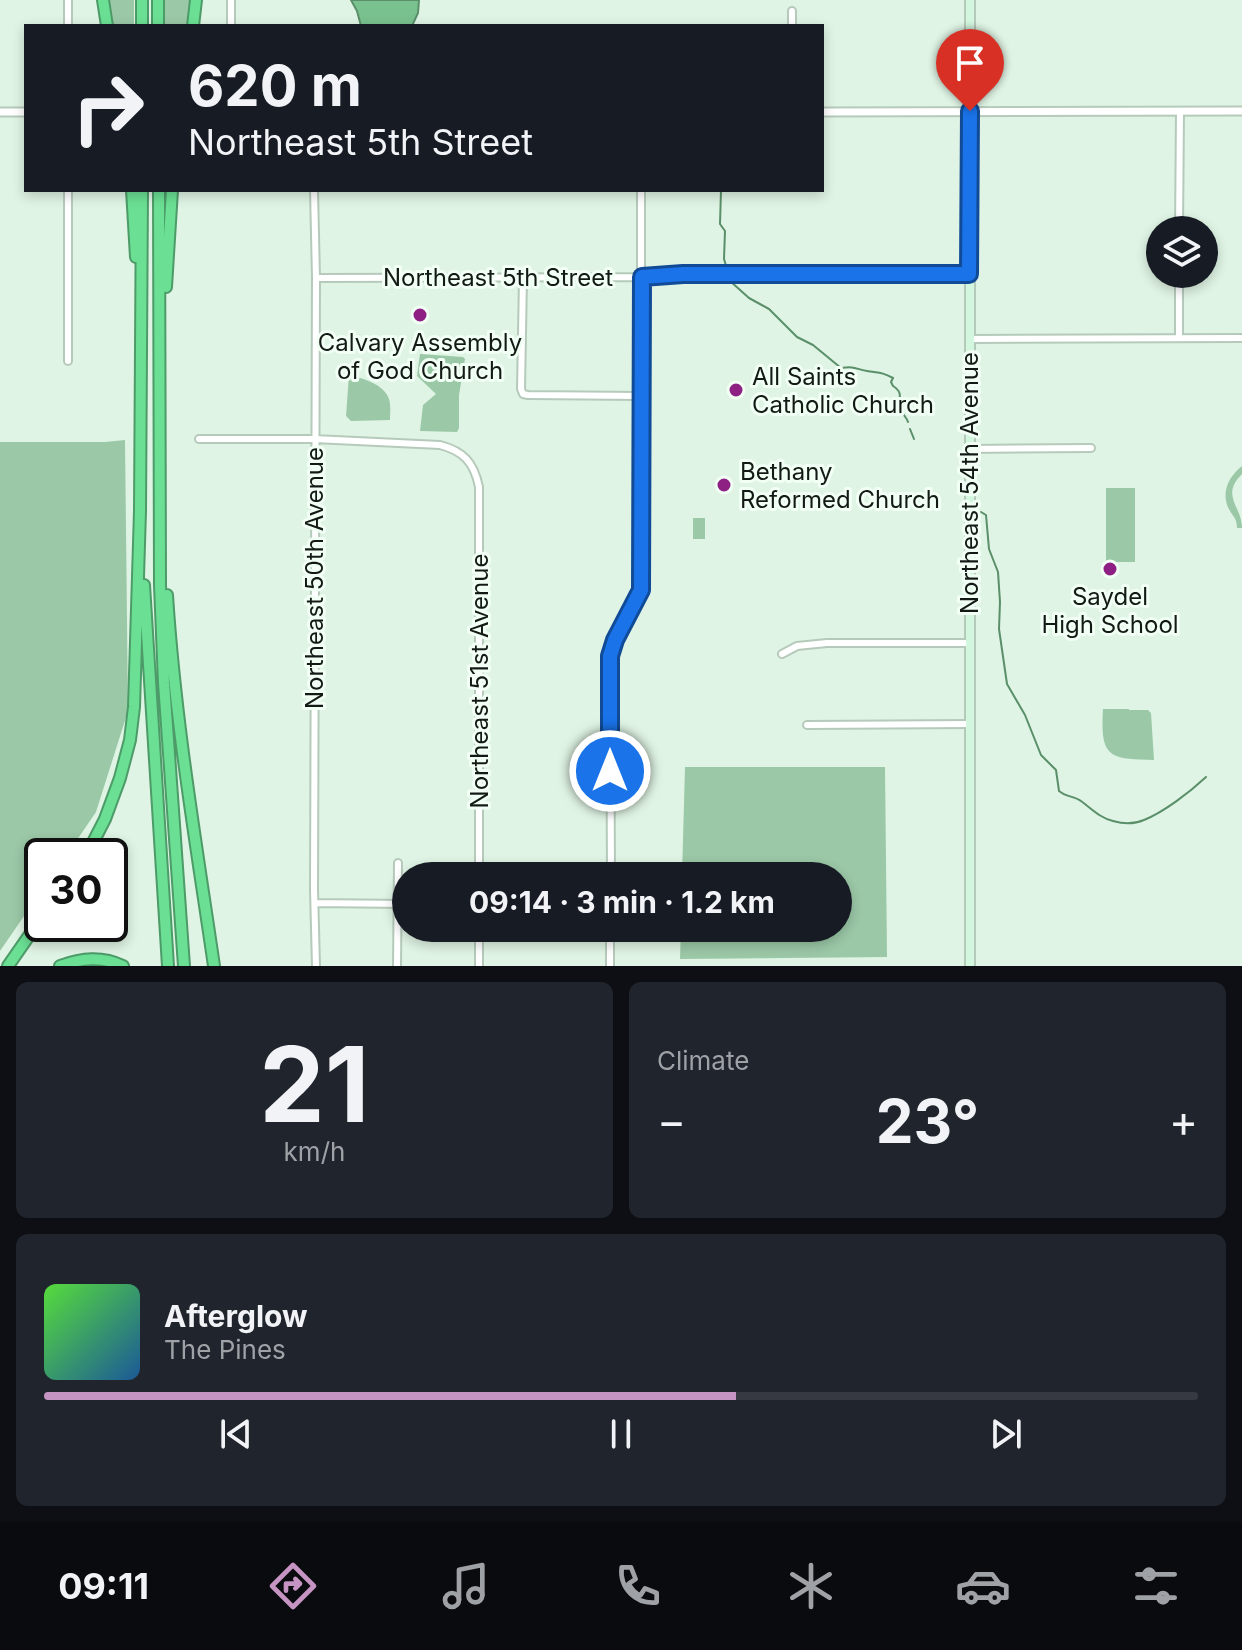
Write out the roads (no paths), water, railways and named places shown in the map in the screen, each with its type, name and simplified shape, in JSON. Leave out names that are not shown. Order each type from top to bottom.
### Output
[{"type":"highway","points":[[103,0],[107,24]]},
{"type":"highway","points":[[142,0],[142,24]]},
{"type":"highway","points":[[158,0],[158,24]]},
{"type":"highway","points":[[193,24],[196,0]]},
{"type":"highway","points":[[132,192],[141,371]]},
{"type":"highway","points":[[95,838],[113,799],[130,740],[140,511],[142,192]]},
{"type":"highway","points":[[159,192],[160,585],[184,966]]},
{"type":"highway","points":[[161,368],[172,192]]},
{"type":"highway","points":[[161,510],[175,690],[214,966]]},
{"type":"highway","points":[[140,511],[168,966]]},
{"type":"highway","points":[[8,966],[25,942]]},
{"type":"highway","points":[[60,966],[97,958],[123,966]]},
{"type":"main road","name":"Northeast 54th Avenue","points":[[970,0],[970,966]]},
{"type":"street","points":[[68,0],[68,24]]},
{"type":"street","points":[[231,0],[231,24]]},
{"type":"street","points":[[792,11],[792,24]]},
{"type":"street","points":[[824,112],[1242,111]]},
{"type":"street","points":[[0,112],[24,112]]},
{"type":"street","points":[[1179,216],[1180,112]]},
{"type":"street","points":[[68,192],[68,361]]},
{"type":"street","name":"Northeast 50th Avenue","points":[[314,192],[316,966]]},
{"type":"street","points":[[611,862],[610,656],[641,590],[641,192]]},
{"type":"street","name":"Northeast 5th Street","points":[[316,278],[969,274]]},
{"type":"street","points":[[523,278],[523,394],[640,396]]},
{"type":"street","points":[[1179,288],[1179,338]]},
{"type":"street","points":[[969,339],[1242,338]]},
{"type":"street","points":[[199,439],[314,439]]},
{"type":"street","name":"Northeast 51st Avenue","points":[[314,439],[440,445],[459,452],[472,465],[479,487],[479,862]]},
{"type":"street","points":[[969,449],[1091,448]]},
{"type":"street","points":[[782,654],[797,646],[817,644],[970,643]]},
{"type":"street","points":[[807,725],[970,724]]},
{"type":"street","points":[[315,903],[392,904]]},
{"type":"street","points":[[397,966],[399,942]]},
{"type":"street","points":[[479,942],[479,966]]},
{"type":"street","points":[[610,942],[610,966]]},
{"type":"waterway","points":[[721,192],[720,224],[725,231],[724,259],[727,269]]},
{"type":"waterway","points":[[730,278],[749,298],[769,309],[797,337],[813,345],[841,368],[850,367],[893,378],[891,382],[899,392],[899,405],[908,422]]},
{"type":"waterway","points":[[910,429],[914,439]]},
{"type":"waterway","points":[[981,512],[986,515],[989,549],[998,572],[999,629],[1007,684],[1025,715],[1041,755],[1056,770],[1059,791],[1078,799],[1108,820],[1133,823],[1168,807],[1206,777]]},
{"type":"place","name":"Calvary Assembly of God Church","points":[[420,315]]},
{"type":"place","name":"All Saints Catholic Church","points":[[736,390]]},
{"type":"place","name":"Bethany Reformed Church","points":[[724,485]]},
{"type":"place","name":"Saydel High School","points":[[1110,569]]}]
